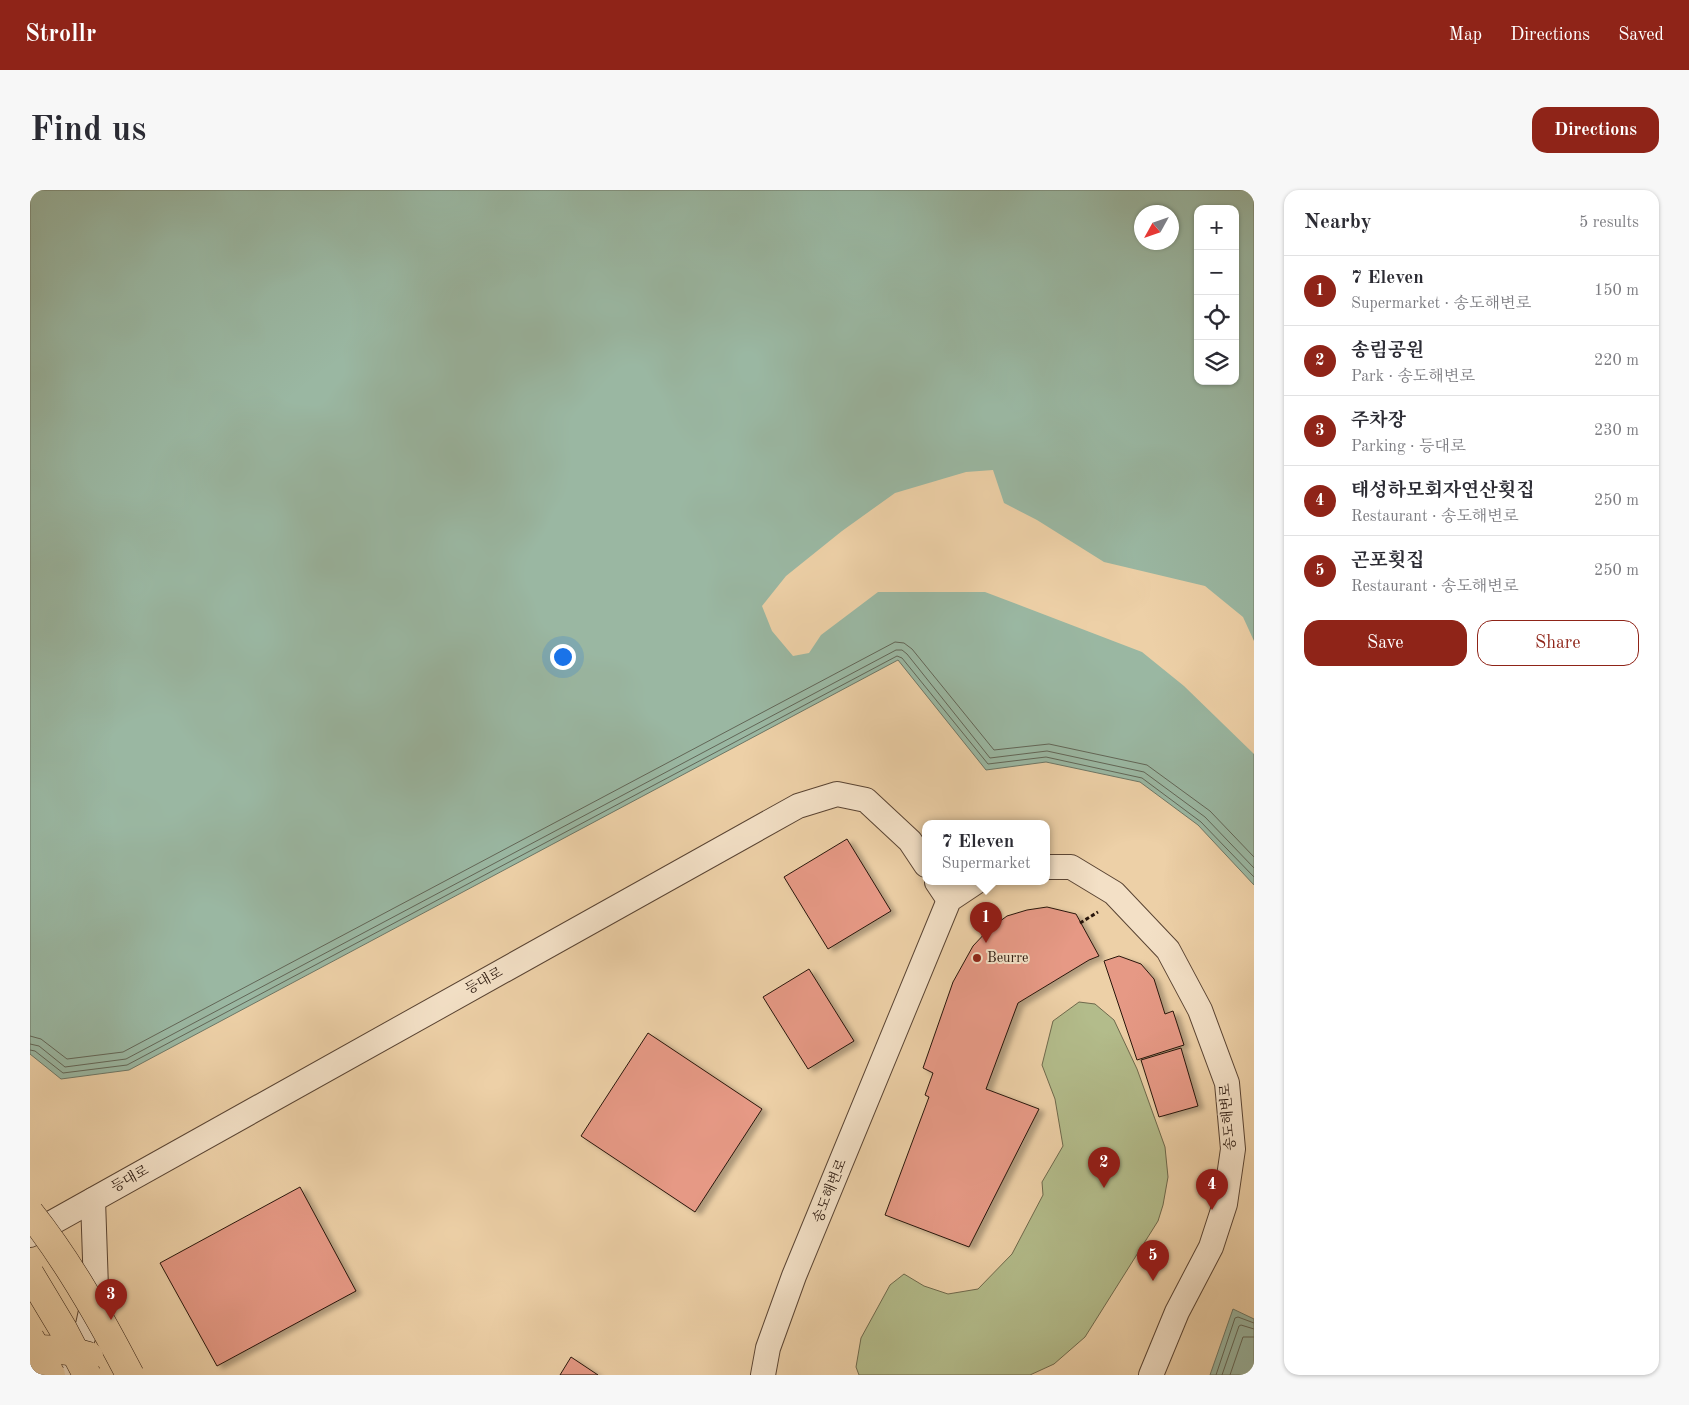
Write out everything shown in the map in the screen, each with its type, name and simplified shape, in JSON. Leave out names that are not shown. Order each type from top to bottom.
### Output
[{"type":"highway","points":[[30,1213],[60,1253],[131,1375]]},
{"type":"highway","points":[[30,1274],[64,1329],[87,1375]]},
{"type":"highway","points":[[30,1338],[51,1375]]},
{"type":"highway","points":[[30,1350],[48,1348],[78,1352],[108,1362],[131,1375]]},
{"type":"street","name":"등대로","points":[[30,1235],[798,806],[837,794],[866,800],[910,841],[922,859]]},
{"type":"street","name":"송도해변로","points":[[1050,867],[1071,867],[1114,893],[1168,950],[1200,1010],[1227,1083],[1233,1149],[1225,1204],[1212,1247],[1177,1312],[1151,1375]]},
{"type":"street","name":"송도해변로","points":[[763,1375],[768,1348],[794,1276],[943,891],[965,885]]},
{"type":"street","points":[[63,1375],[77,1352],[84,1334],[96,1288],[93,1200]]},
{"type":"path","points":[[984,907],[988,930]]},
{"type":"path","points":[[1080,923],[1098,912]]},
{"type":"shaded area","points":[[1079,1002],[1095,1004],[1114,1020],[1137,1069],[1165,1147],[1168,1177],[1158,1221],[1085,1337],[1054,1364],[1030,1375],[859,1375],[856,1367],[861,1338],[890,1285],[904,1274],[924,1286],[948,1294],[978,1289],[1012,1254],[1043,1195],[1042,1182],[1063,1146],[1055,1099],[1042,1065],[1053,1021]]},
{"type":"water","points":[[30,190],[1254,190],[1254,885],[1198,825],[1140,782],[1046,762],[986,770],[898,660],[129,1070],[61,1079],[30,1054]]},
{"type":"water","points":[[1233,1309],[1254,1319],[1254,1375],[1210,1375]]},
{"type":"pier","points":[[993,470],[1004,503],[1037,520],[1104,562],[1205,586],[1243,617],[1254,641],[1254,754],[1184,686],[1142,652],[985,592],[878,592],[821,635],[809,653],[793,656],[772,631],[762,606],[786,576],[842,531],[895,493],[966,472]]},
{"type":"building","points":[[847,839],[891,911],[828,949],[784,877]]},
{"type":"building","points":[[1047,907],[1076,914],[1099,956],[1089,960],[1018,1003],[986,1089],[1039,1109],[969,1247],[885,1215],[929,1097],[925,1095],[933,1073],[923,1068],[953,982],[973,946],[988,930],[1007,916]]},
{"type":"building","points":[[1119,956],[1141,964],[1154,979],[1165,1014],[1173,1011],[1184,1045],[1137,1060],[1104,961]]},
{"type":"building","points":[[809,969],[854,1041],[808,1069],[763,997]]},
{"type":"building","points":[[648,1033],[762,1109],[695,1212],[581,1136]]},
{"type":"building","points":[[1181,1048],[1198,1106],[1159,1117],[1141,1060]]},
{"type":"building","points":[[300,1187],[356,1291],[217,1366],[160,1263]]},
{"type":"building","points":[[571,1357],[598,1375],[560,1375]]},
{"type":"place","name":"7 Eleven","points":[[986,943]]},
{"type":"place","name":"Beurre","points":[[977,958]]},
{"type":"place","name":"송림공원","points":[[1104,1188]]},
{"type":"place","name":"태성하모회자연산횟집","points":[[1212,1210]]},
{"type":"place","name":"곤포횟집","points":[[1153,1281]]},
{"type":"place","name":"주차장","points":[[111,1320]]}]
